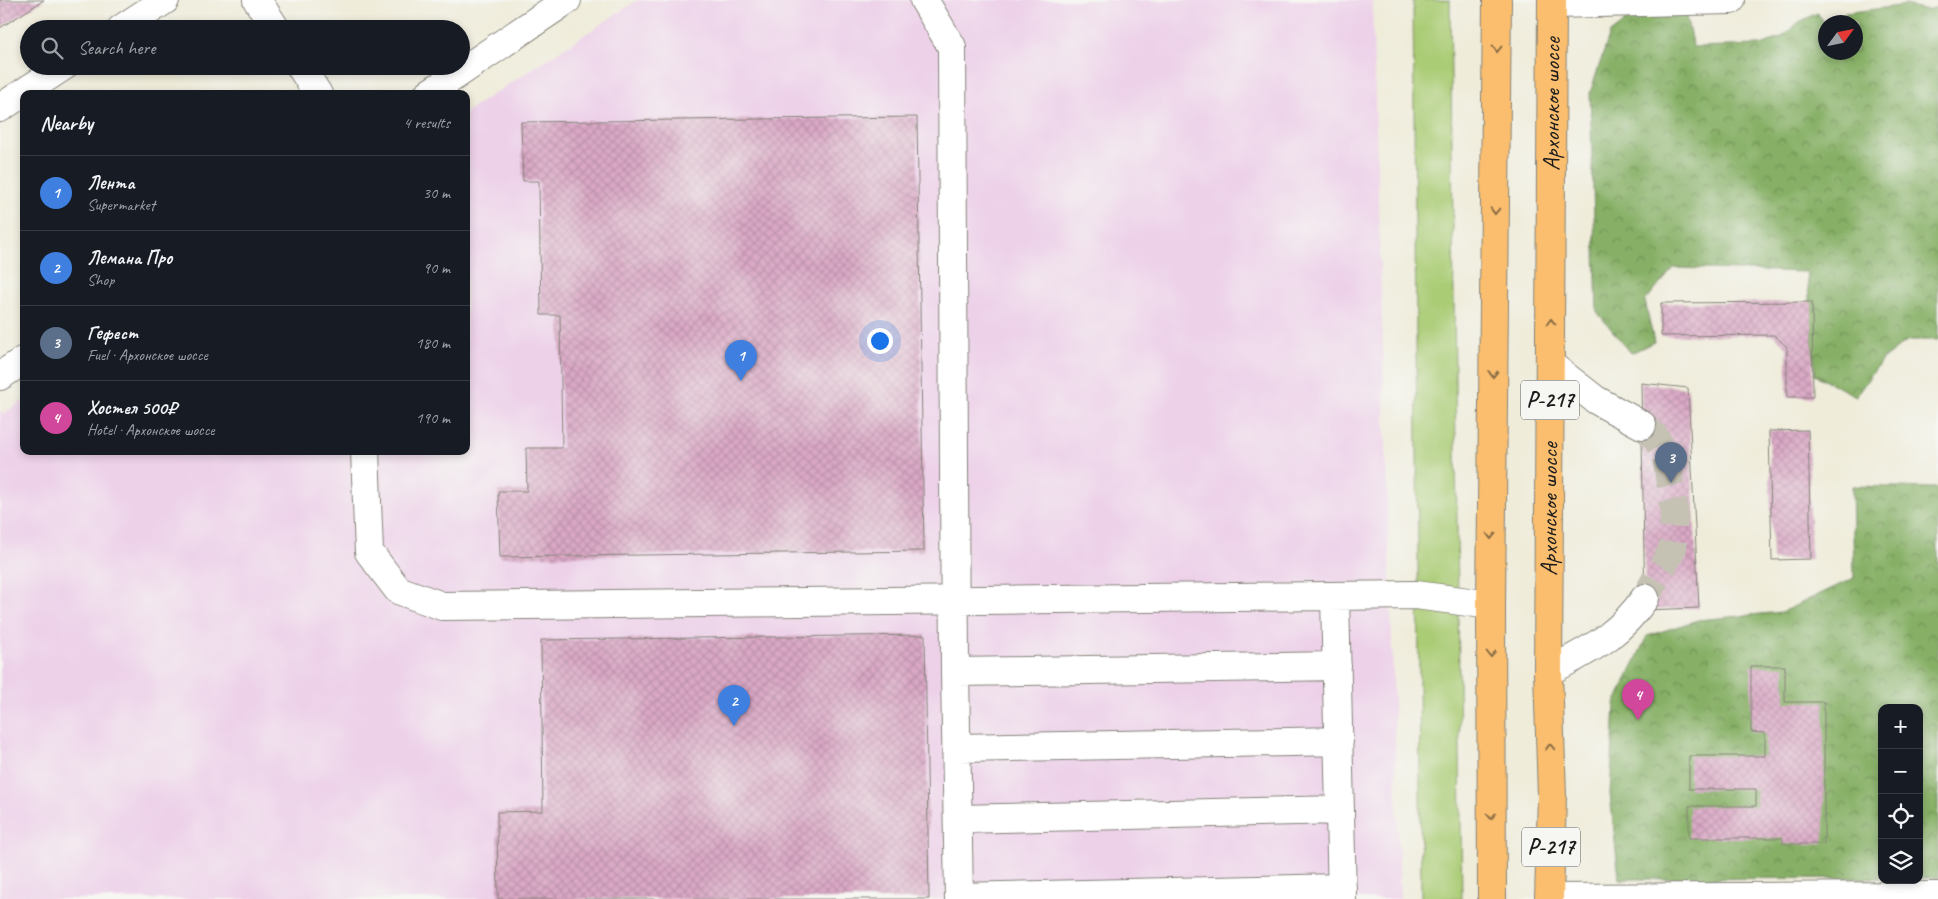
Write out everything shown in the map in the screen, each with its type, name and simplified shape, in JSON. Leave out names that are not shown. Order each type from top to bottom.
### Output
[{"type":"highway","name":"Р-217","points":[[1492,899],[1491,605],[1496,0]]},
{"type":"highway","name":"Архонское шоссе","points":[[1549,899],[1552,796],[1548,672],[1552,2]]},
{"type":"street","points":[[135,20],[165,0]]},
{"type":"street","points":[[257,0],[270,20]]},
{"type":"street","points":[[470,66],[567,0]]},
{"type":"street","points":[[924,0],[952,47],[954,602],[958,748],[959,898],[1342,893],[1335,597]]},
{"type":"street","points":[[1552,2],[1731,0]]},
{"type":"street","points":[[27,90],[50,75]]},
{"type":"street","points":[[306,75],[315,90]]},
{"type":"street","points":[[434,90],[456,75]]},
{"type":"street","points":[[0,108],[20,95]]},
{"type":"street","points":[[1551,365],[1596,400],[1642,425]]},
{"type":"street","points":[[365,455],[369,552],[398,590],[442,606],[1416,596],[1491,605]]},
{"type":"street","points":[[1548,672],[1610,637],[1632,617],[1645,598]]},
{"type":"street","points":[[955,672],[1337,666]]},
{"type":"street","points":[[958,748],[1338,741]]},
{"type":"street","points":[[958,818],[1340,810]]},
{"type":"street","points":[[1549,899],[1938,896]]},
{"type":"shaded area","points":[[638,0],[1372,0],[1400,899],[0,899],[0,410],[3,414],[20,403],[20,455],[470,455],[470,109]]},
{"type":"green space","points":[[1413,0],[1450,0],[1462,899],[1421,899]]},
{"type":"green space","points":[[1906,5],[1927,10],[1938,7],[1938,340],[1908,340],[1882,360],[1856,396],[1815,375],[1807,272],[1674,268],[1645,301],[1654,342],[1631,353],[1597,312],[1590,93],[1610,33],[1636,13],[1684,7],[1693,47],[1761,45],[1782,37],[1799,22],[1817,13],[1819,15],[1818,60],[1863,60],[1863,15],[1844,15],[1845,13]]},
{"type":"green space","points":[[1852,486],[1938,488],[1938,878],[1923,878],[1923,704],[1878,704],[1878,878],[1619,879],[1610,794],[1615,704],[1647,636],[1698,620],[1782,612],[1854,578]]},
{"type":"building","points":[[0,0],[44,0],[0,28]]},
{"type":"building","points":[[917,117],[924,551],[500,557],[498,491],[527,491],[526,448],[562,448],[560,315],[541,315],[539,181],[523,181],[521,122]]},
{"type":"building","points":[[1812,302],[1813,397],[1787,397],[1787,347],[1774,335],[1661,336],[1661,303]]},
{"type":"building","points":[[1641,383],[1688,388],[1699,608],[1645,610]]},
{"type":"building","points":[[1808,430],[1811,559],[1772,560],[1769,431]]},
{"type":"building","points":[[925,635],[929,899],[498,899],[497,812],[543,811],[541,640]]},
{"type":"building","points":[[1751,666],[1785,666],[1785,702],[1824,702],[1824,844],[1783,844],[1783,838],[1689,838],[1689,806],[1756,806],[1756,789],[1689,789],[1689,756],[1765,756],[1765,733],[1751,732]]},
{"type":"tunnel","points":[[1642,425],[1656,438],[1666,456],[1674,509],[1673,548],[1645,598]]},
{"type":"place","name":"Лента","points":[[741,381]]},
{"type":"place","name":"Гефест","points":[[1671,483]]},
{"type":"place","name":"Хостел 500₽","points":[[1638,720]]},
{"type":"place","name":"Лемана Про","points":[[734,726]]}]
